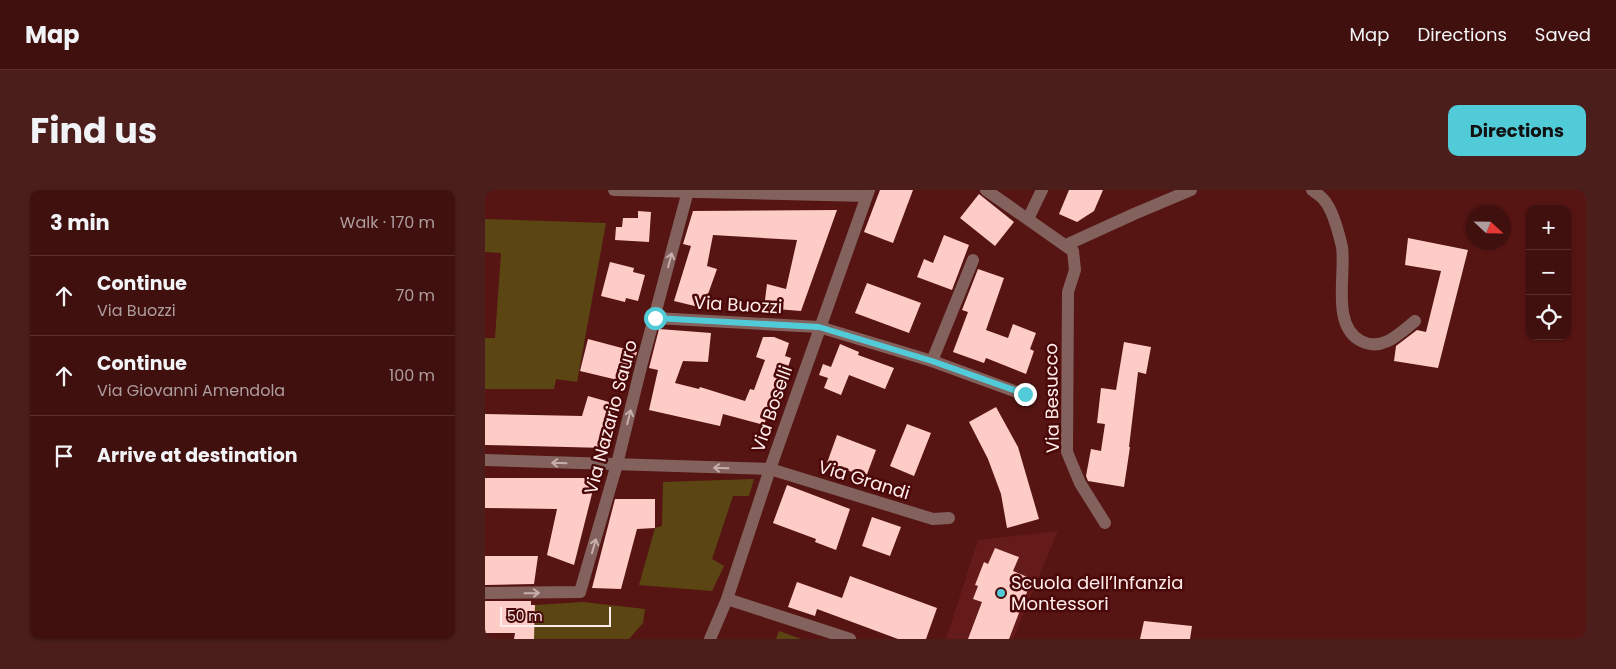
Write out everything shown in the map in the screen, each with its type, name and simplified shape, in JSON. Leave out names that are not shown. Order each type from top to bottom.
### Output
[{"type":"street","points":[[614,190],[867,193]]},
{"type":"street","points":[[986,190],[1066,245],[1191,190]]},
{"type":"street","points":[[1028,219],[1042,190]]},
{"type":"street","points":[[1312,190],[1325,200],[1336,224],[1342,248],[1344,322],[1355,338],[1367,344],[1383,344],[1415,321]]},
{"type":"street","name":"Via Nazario Sauro","points":[[485,594],[580,592],[617,464],[688,191]]},
{"type":"street","name":"Via Boselli","points":[[710,639],[727,599],[770,469],[867,193]]},
{"type":"street","name":"Via Besucco","points":[[1066,245],[1073,251],[1075,270],[1068,292],[1067,452],[1080,483],[1105,522]]},
{"type":"street","points":[[932,361],[973,260]]},
{"type":"street","name":"Via Buozzi","points":[[655,318],[819,327],[932,361],[1025,394]]},
{"type":"street","name":"Via Grandi","points":[[485,460],[770,469],[933,519],[949,518]]},
{"type":"street","points":[[727,599],[850,639]]},
{"type":"shaded area","points":[[485,219],[606,223],[577,382],[556,379],[554,389],[485,389],[485,338],[495,338],[501,253],[485,252]]},
{"type":"shaded area","points":[[754,479],[749,496],[733,496],[712,559],[724,566],[712,591],[639,585],[655,528],[662,526],[663,482]]},
{"type":"shaded area","points":[[1058,531],[1013,639],[946,639],[978,540]]},
{"type":"shaded area","points":[[583,602],[645,609],[643,623],[629,639],[534,639],[535,605]]},
{"type":"shaded area","points":[[779,631],[801,639],[776,639]]},
{"type":"building","points":[[880,190],[913,190],[893,243],[864,232]]},
{"type":"building","points":[[1069,190],[1103,190],[1094,211],[1077,222],[1059,214]]},
{"type":"building","points":[[979,194],[1014,222],[995,246],[960,218]]},
{"type":"building","points":[[837,210],[801,311],[764,308],[767,284],[786,289],[797,240],[713,235],[707,266],[717,269],[703,308],[674,301],[691,246],[683,244],[693,211]]},
{"type":"building","points":[[638,211],[651,212],[649,242],[615,240],[616,227],[622,227],[623,218],[638,218]]},
{"type":"building","points":[[944,235],[969,245],[952,290],[917,277],[924,259],[933,263]]},
{"type":"building","points":[[1408,238],[1468,250],[1438,368],[1394,361],[1396,346],[1417,330],[1426,332],[1441,271],[1405,265]]},
{"type":"building","points":[[610,262],[634,268],[633,272],[645,275],[638,301],[626,298],[625,302],[601,296]]},
{"type":"building","points":[[978,269],[1004,278],[986,330],[1008,338],[1013,324],[1036,333],[1030,349],[1034,351],[1026,374],[986,358],[984,363],[953,352],[968,312],[962,310]]},
{"type":"building","points":[[867,283],[921,303],[909,333],[855,313]]},
{"type":"building","points":[[659,329],[711,333],[708,362],[683,361],[675,383],[699,389],[700,387],[745,401],[750,389],[754,390],[765,360],[756,357],[763,337],[774,337],[789,343],[785,356],[791,358],[786,373],[783,372],[779,386],[777,385],[764,425],[723,414],[720,426],[649,410],[658,370],[649,368]]},
{"type":"building","points":[[588,339],[637,352],[634,363],[631,363],[626,382],[580,371]]},
{"type":"building","points":[[1124,342],[1151,347],[1146,374],[1138,372],[1124,487],[1088,481],[1086,476],[1091,449],[1101,451],[1105,424],[1097,423],[1101,388],[1116,390]]},
{"type":"building","points":[[840,344],[859,352],[858,355],[894,368],[885,389],[849,375],[841,395],[824,388],[828,378],[819,375],[823,364],[831,367]]},
{"type":"building","points":[[588,396],[616,404],[606,448],[485,445],[485,414],[582,416]]},
{"type":"building","points":[[996,407],[1018,447],[1039,519],[1007,528],[1001,494],[988,459],[969,422]]},
{"type":"building","points":[[907,424],[931,433],[914,476],[890,466]]},
{"type":"building","points":[[837,435],[876,450],[866,477],[827,463]]},
{"type":"building","points":[[485,478],[596,478],[574,565],[547,555],[557,509],[485,508]]},
{"type":"building","points":[[787,485],[850,509],[836,550],[815,542],[816,539],[773,523]]},
{"type":"building","points":[[615,499],[655,499],[655,528],[637,529],[621,589],[592,588]]},
{"type":"building","points":[[872,517],[901,527],[890,556],[862,546]]},
{"type":"building","name":"Scuola dell’Infanzia Montessori","points":[[995,548],[1019,557],[1013,571],[1032,579],[1009,639],[968,639],[982,602],[973,599],[978,586],[975,585],[984,562],[988,564]]},
{"type":"building","points":[[485,556],[538,556],[534,584],[485,585]]},
{"type":"building","points":[[850,576],[937,608],[926,639],[898,639],[817,609],[815,616],[788,607],[797,582],[842,598]]},
{"type":"building","points":[[485,601],[531,601],[531,605],[535,605],[534,639],[514,639],[515,633],[485,633]]},
{"type":"building","points":[[1144,621],[1192,626],[1190,639],[1140,639]]},
{"type":"place","name":"Scuola dell’Infanzia Montessori","points":[[1001,593]]},
{"type":"route","points":[[655,318],[819,327],[932,361],[1025,394]]}]
